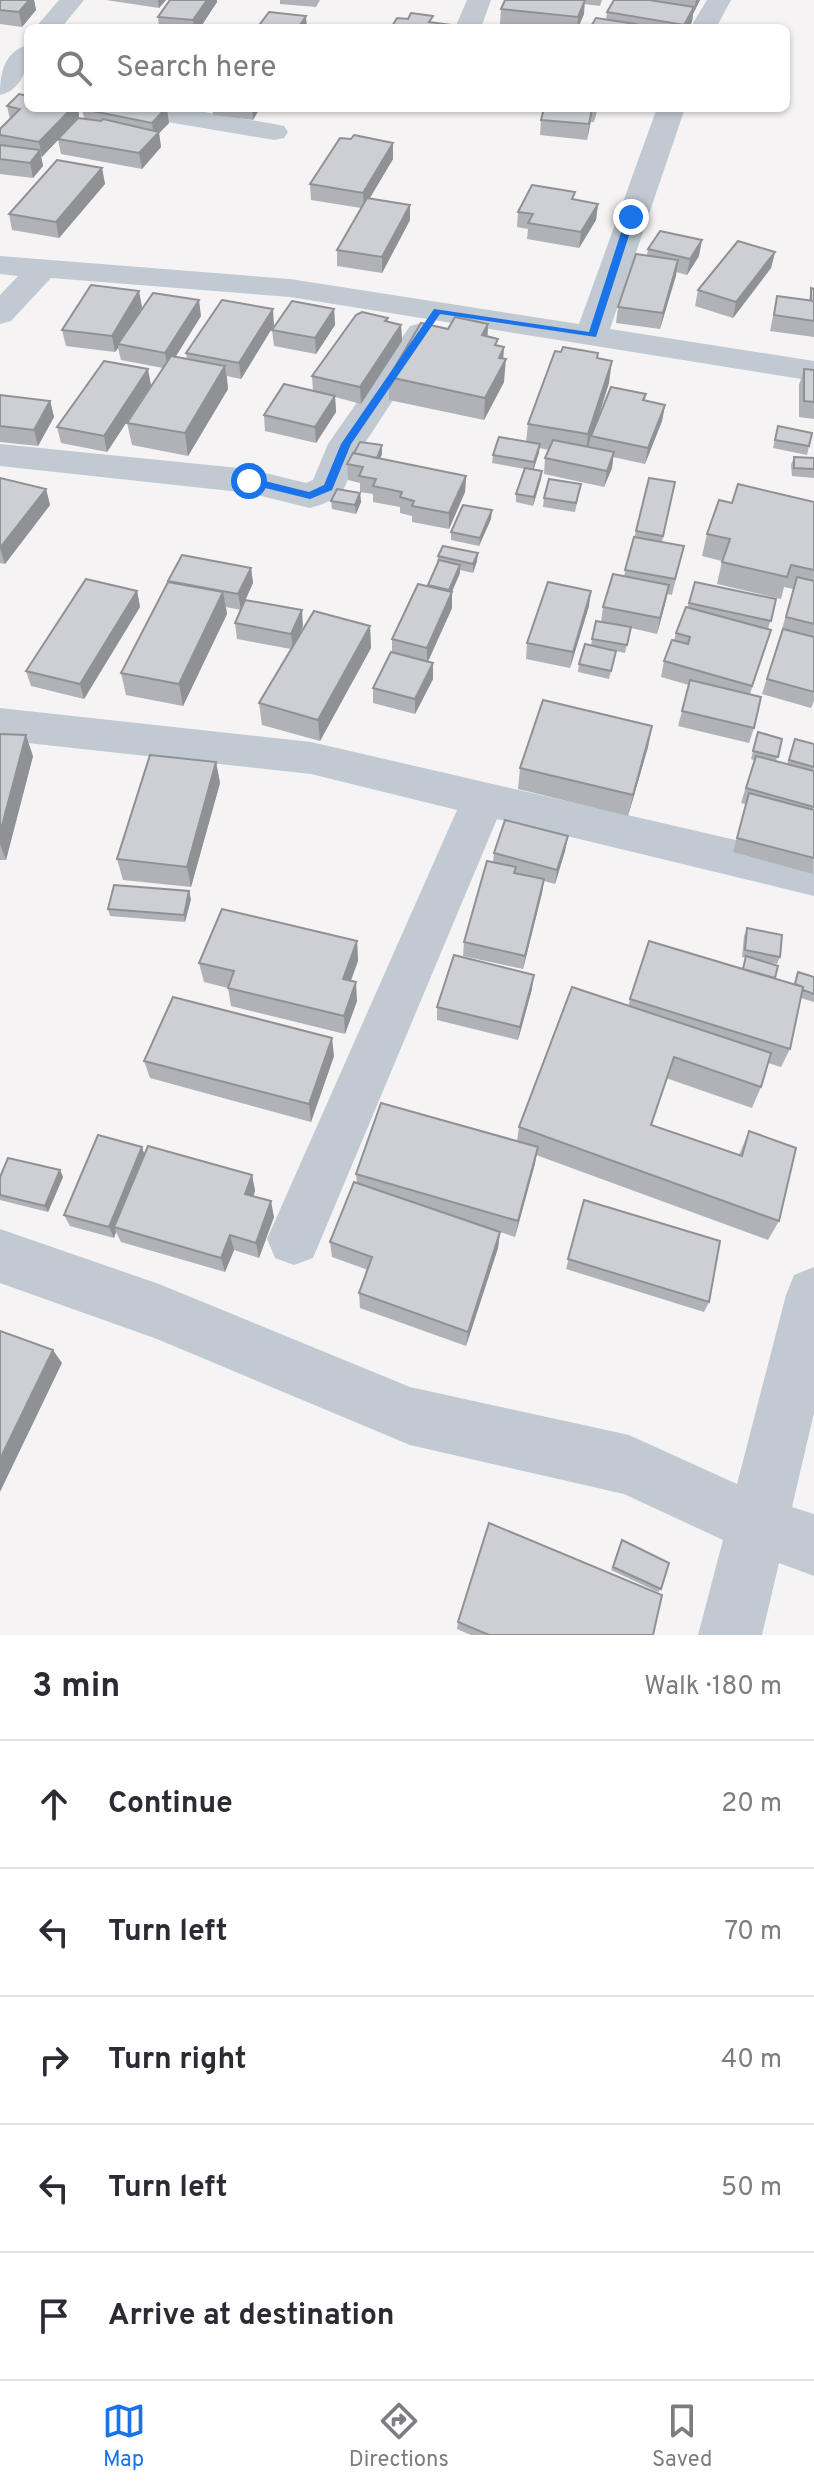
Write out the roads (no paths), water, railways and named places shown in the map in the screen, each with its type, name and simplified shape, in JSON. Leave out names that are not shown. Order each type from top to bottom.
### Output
[{"type":"street","points":[[51,24],[72,0]]},
{"type":"street","points":[[470,24],[479,0]]},
{"type":"street","points":[[705,24],[719,0]]},
{"type":"street","points":[[10,87],[24,61]]},
{"type":"street","points":[[156,112],[274,132]]},
{"type":"street","points":[[592,335],[670,112]]},
{"type":"street","points":[[0,265],[290,288],[814,371]]},
{"type":"street","points":[[0,314],[43,268]]},
{"type":"street","points":[[0,455],[249,481],[310,496],[328,487],[346,444],[437,311]]},
{"type":"street","points":[[0,724],[311,758],[814,877]]},
{"type":"street","points":[[294,1239],[483,799]]},
{"type":"street","points":[[0,1256],[159,1312],[410,1416],[629,1465],[757,1525],[814,1545]]},
{"type":"street","points":[[730,1635],[814,1295]]}]
